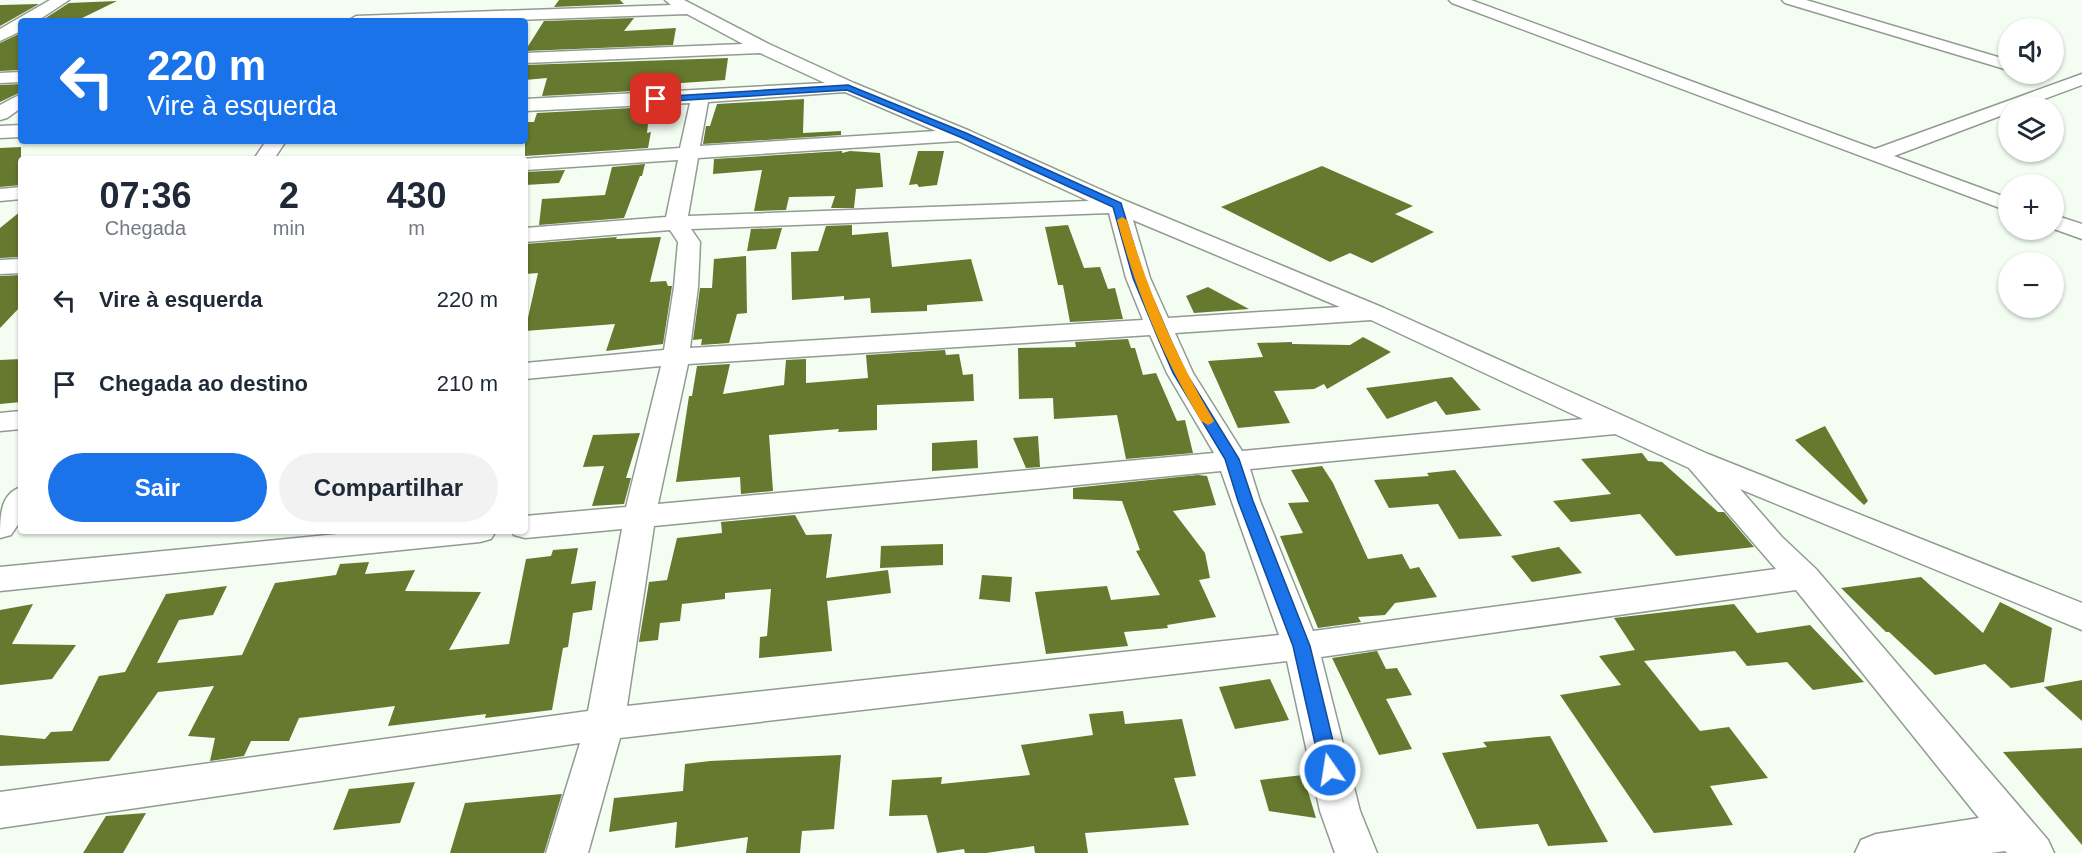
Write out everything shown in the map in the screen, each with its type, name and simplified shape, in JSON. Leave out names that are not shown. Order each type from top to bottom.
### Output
[{"type":"street","points":[[31,18],[61,0]]},
{"type":"street","points":[[1457,0],[1998,201]]},
{"type":"street","points":[[1790,0],[1998,62]]},
{"type":"street","points":[[438,18],[683,5],[764,48],[848,87],[963,135],[1118,206],[1375,313],[1698,461],[2082,617]]},
{"type":"street","points":[[384,18],[395,7]]},
{"type":"street","points":[[528,58],[764,48]]},
{"type":"street","points":[[0,78],[18,77]]},
{"type":"street","points":[[1874,156],[2078,83]]},
{"type":"street","points":[[528,105],[700,98],[848,87]]},
{"type":"street","points":[[567,853],[605,724],[640,515],[676,357],[686,287],[689,242],[676,223],[700,98]]},
{"type":"street","points":[[0,114],[18,101]]},
{"type":"street","points":[[0,132],[18,131]]},
{"type":"street","points":[[528,164],[963,135]]},
{"type":"street","points":[[0,195],[18,193]]},
{"type":"street","points":[[528,235],[676,223],[1118,206]]},
{"type":"street","points":[[1118,206],[1138,278],[1180,373],[1232,459],[1245,501],[1301,646],[1340,811],[1356,853]]},
{"type":"street","points":[[2064,226],[2082,232]]},
{"type":"street","points":[[0,267],[18,266]]},
{"type":"street","points":[[528,371],[676,357],[1375,313]]},
{"type":"street","points":[[0,422],[18,420]]},
{"type":"street","points":[[528,526],[1618,424]]},
{"type":"street","points":[[1698,461],[1771,545],[1804,577],[2023,842]]},
{"type":"street","points":[[0,527],[18,501]]},
{"type":"street","points":[[0,579],[450,534]]},
{"type":"street","points":[[0,810],[605,724],[1301,646],[1804,577]]},
{"type":"street","points":[[1876,853],[2023,842]]},
{"type":"building","points":[[559,0],[620,0],[624,4],[554,7]]},
{"type":"building","points":[[117,1],[82,18],[46,18],[69,3]]},
{"type":"building","points":[[39,4],[0,26],[0,5]]},
{"type":"building","points":[[634,18],[624,31],[676,28],[673,45],[528,51],[528,46],[544,21]]},
{"type":"building","points":[[18,34],[18,70],[0,71],[0,43]]},
{"type":"building","points":[[728,58],[725,80],[653,85],[652,90],[542,96],[547,78],[528,80],[528,65]]},
{"type":"building","points":[[18,84],[18,93],[0,102],[0,85]]},
{"type":"building","points":[[804,99],[803,133],[841,131],[841,135],[703,144],[706,126],[710,126],[717,104]]},
{"type":"building","points":[[650,107],[647,133],[651,132],[648,148],[525,156],[525,144],[528,144],[528,122],[534,122],[537,113]]},
{"type":"building","points":[[21,147],[21,156],[18,156],[18,185],[0,187],[0,148]]},
{"type":"building","points":[[842,151],[842,153],[850,151],[880,153],[883,187],[856,189],[854,208],[831,208],[835,196],[789,197],[786,210],[754,211],[762,170],[713,174],[714,159]]},
{"type":"building","points":[[918,151],[944,151],[937,185],[919,187],[917,184],[909,185]]},
{"type":"building","points":[[645,164],[624,218],[539,225],[542,199],[605,195],[612,167]]},
{"type":"building","points":[[1322,166],[1413,206],[1395,214],[1434,232],[1372,263],[1350,253],[1330,262],[1221,207]]},
{"type":"building","points":[[565,170],[559,183],[528,185],[528,172]]},
{"type":"building","points":[[18,213],[18,257],[0,258],[0,228]]},
{"type":"building","points":[[852,225],[852,235],[888,232],[892,267],[971,259],[983,301],[927,305],[927,311],[871,313],[870,298],[844,300],[844,296],[792,300],[791,252],[818,251],[826,226]]},
{"type":"building","points":[[1068,225],[1084,268],[1100,267],[1108,289],[1115,288],[1123,319],[1070,322],[1063,285],[1058,285],[1045,227]]},
{"type":"building","points":[[782,228],[776,249],[747,251],[751,229]]},
{"type":"building","points":[[617,237],[616,239],[661,237],[650,282],[666,281],[668,286],[672,286],[663,344],[606,351],[615,324],[528,331],[528,318],[538,273],[528,274],[528,244]]},
{"type":"building","points":[[746,256],[747,313],[737,314],[729,343],[701,345],[702,339],[693,340],[700,288],[712,288],[714,259]]},
{"type":"building","points":[[18,275],[18,309],[0,328],[0,276]]},
{"type":"building","points":[[1208,287],[1249,309],[1194,313],[1186,296]]},
{"type":"building","points":[[1363,337],[1391,352],[1327,389],[1324,384],[1314,389],[1274,391],[1290,423],[1238,428],[1208,361],[1263,357],[1257,343],[1350,345]]},
{"type":"building","points":[[1128,339],[1131,348],[1135,348],[1143,375],[1156,373],[1177,421],[1185,420],[1193,453],[1126,459],[1117,415],[1054,419],[1053,398],[1019,399],[1018,348],[1076,347],[1075,342]]},
{"type":"building","points":[[945,350],[946,355],[959,354],[963,375],[973,374],[974,401],[877,405],[877,430],[838,432],[839,429],[769,435],[773,491],[741,494],[740,477],[676,482],[689,396],[692,396],[697,366],[730,364],[723,394],[784,385],[786,360],[806,359],[806,383],[868,378],[866,355]]},
{"type":"building","points":[[18,359],[18,402],[0,404],[0,360]]},
{"type":"building","points":[[1452,377],[1481,410],[1446,415],[1436,401],[1387,419],[1366,388]]},
{"type":"building","points":[[1825,426],[1868,501],[1864,505],[1795,440]]},
{"type":"building","points":[[640,433],[626,478],[631,478],[624,504],[592,506],[604,466],[583,467],[593,435]]},
{"type":"building","points":[[1038,436],[1040,467],[1026,468],[1013,438]]},
{"type":"building","points":[[977,440],[978,468],[932,471],[932,443]]},
{"type":"building","points":[[1642,453],[1648,461],[1662,462],[1718,512],[1724,512],[1754,547],[1676,556],[1640,514],[1571,522],[1553,501],[1611,494],[1581,459]]},
{"type":"building","points":[[1322,466],[1333,483],[1368,559],[1402,554],[1410,569],[1419,567],[1437,597],[1395,603],[1385,615],[1358,617],[1361,622],[1318,628],[1280,536],[1303,533],[1288,503],[1309,502],[1291,470]]},
{"type":"building","points":[[1455,470],[1502,536],[1459,539],[1438,504],[1389,508],[1374,480],[1429,476],[1427,473]]},
{"type":"building","points":[[1207,476],[1216,505],[1173,511],[1205,553],[1210,578],[1199,580],[1216,617],[1167,625],[1168,628],[1124,632],[1128,646],[1046,654],[1035,592],[1107,586],[1111,600],[1160,595],[1136,551],[1140,550],[1122,501],[1073,499],[1073,488]]},
{"type":"building","points":[[795,515],[806,535],[832,534],[826,578],[888,570],[891,593],[827,601],[832,651],[759,658],[760,637],[767,636],[771,589],[725,593],[725,599],[682,604],[680,621],[660,623],[658,640],[639,642],[649,582],[667,580],[677,538],[722,533],[721,522]]},
{"type":"building","points":[[943,544],[943,565],[880,568],[881,546]]},
{"type":"building","points":[[1559,547],[1582,573],[1532,582],[1511,556]]},
{"type":"building","points":[[578,548],[571,584],[596,581],[592,610],[573,613],[568,647],[563,648],[552,710],[485,718],[486,714],[388,726],[395,706],[299,718],[289,741],[251,741],[244,756],[210,761],[215,738],[188,736],[214,686],[158,692],[109,761],[0,766],[0,735],[45,739],[51,732],[72,731],[99,676],[125,672],[166,594],[227,586],[213,615],[179,620],[157,663],[242,655],[275,583],[336,575],[340,564],[369,562],[365,574],[415,570],[405,591],[481,592],[449,650],[509,644],[526,559],[551,556],[553,550]]},
{"type":"building","points":[[982,575],[1012,577],[1010,602],[979,599]]},
{"type":"building","points":[[1921,577],[1983,633],[2000,602],[2052,628],[2044,682],[2011,688],[1985,664],[1935,675],[1841,588]]},
{"type":"building","points":[[33,604],[12,644],[76,645],[52,679],[0,685],[0,610]]},
{"type":"building","points":[[1734,604],[1757,633],[1810,625],[1864,682],[1813,690],[1787,662],[1747,666],[1735,651],[1644,661],[1700,731],[1729,727],[1768,778],[1710,786],[1733,825],[1654,833],[1560,695],[1621,685],[1599,656],[1635,650],[1614,618]]},
{"type":"building","points":[[1377,651],[1386,669],[1397,668],[1412,695],[1386,699],[1412,749],[1379,755],[1332,658]]},
{"type":"building","points":[[1270,679],[1289,720],[1235,729],[1219,687]]},
{"type":"building","points":[[2082,680],[2082,721],[2044,687]]},
{"type":"building","points":[[1123,711],[1125,724],[1182,719],[1196,776],[1174,778],[1189,825],[1085,833],[1088,853],[1035,853],[1034,846],[986,853],[965,853],[964,849],[937,853],[927,815],[889,816],[892,780],[942,777],[941,784],[1030,775],[1021,745],[1093,735],[1089,714]]},
{"type":"building","points":[[1550,736],[1608,842],[1548,846],[1538,824],[1477,829],[1442,753],[1487,747],[1483,742]]},
{"type":"building","points":[[2082,748],[2082,845],[2003,752]]},
{"type":"building","points":[[841,755],[834,829],[802,831],[800,853],[746,853],[748,837],[675,848],[677,822],[609,832],[614,798],[683,791],[685,764]]},
{"type":"building","points":[[1303,775],[1316,818],[1269,811],[1260,780]]},
{"type":"building","points":[[415,782],[400,823],[333,830],[349,789]]},
{"type":"building","points":[[562,794],[544,853],[450,853],[465,803]]},
{"type":"building","points":[[146,813],[123,853],[83,853],[106,816]]},
{"type":"slow traffic","points":[[1122,220],[1138,278],[1180,373],[1208,421]]},
{"type":"route","points":[[656,99],[848,87],[963,135],[1118,206],[1138,278],[1166,343],[1180,373],[1232,459],[1245,501],[1301,646],[1330,770]]}]
